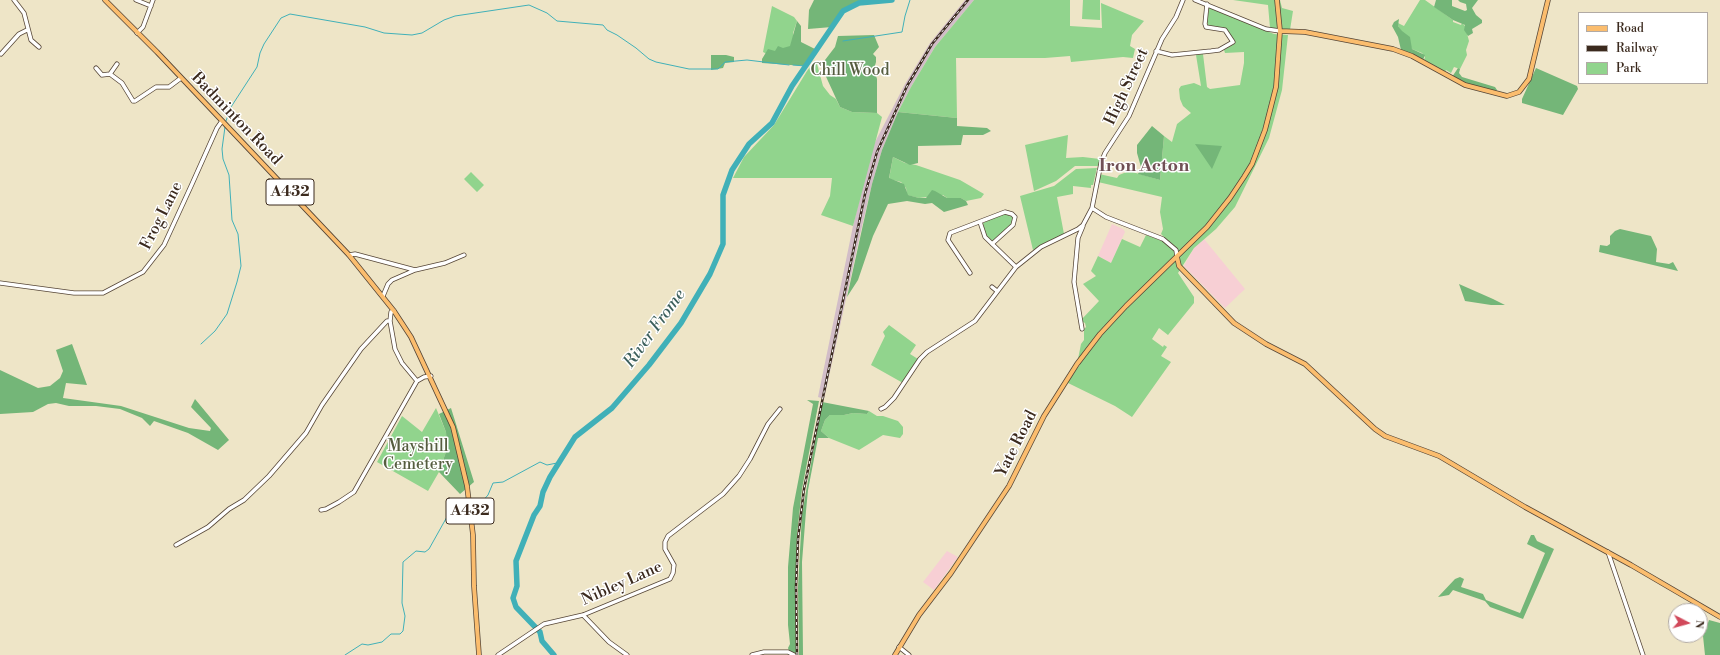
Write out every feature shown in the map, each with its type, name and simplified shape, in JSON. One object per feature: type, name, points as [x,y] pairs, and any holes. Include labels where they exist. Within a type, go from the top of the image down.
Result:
[{"type":"main road","name":"Badminton Road","points":[[105,0],[349,255],[394,310],[411,336],[431,376],[453,427],[467,486],[473,535],[474,586],[479,655]]},
{"type":"main road","name":"Yate Road","points":[[895,655],[899,646],[1009,486],[1044,416],[1077,364],[1100,334],[1126,306],[1204,231],[1238,187],[1252,164],[1273,105],[1278,71],[1280,31],[1277,0]]},
{"type":"main road","points":[[1280,31],[1305,32],[1393,49],[1412,56],[1465,85],[1507,96],[1519,92],[1529,79],[1548,0]]},
{"type":"main road","points":[[1177,257],[1179,266],[1234,323],[1266,344],[1305,364],[1374,429],[1385,436],[1439,456],[1525,508],[1608,552],[1612,557],[1720,617]]},
{"type":"street","points":[[14,0],[24,13],[29,41],[39,47]]},
{"type":"street","points":[[136,0],[151,6]]},
{"type":"street","points":[[137,33],[142,27],[153,0]]},
{"type":"street","name":"High Street","points":[[1092,208],[1101,163],[1105,153],[1129,116],[1156,51],[1176,17],[1183,0]]},
{"type":"street","points":[[1195,0],[1208,4],[1266,29],[1280,31]]},
{"type":"street","points":[[1156,51],[1172,55],[1211,51],[1219,50],[1233,42],[1225,30],[1206,27],[1205,24],[1208,4]]},
{"type":"street","points":[[1,54],[19,34],[28,30]]},
{"type":"street","points":[[110,74],[117,64]]},
{"type":"street","points":[[96,68],[102,75],[110,74],[122,83],[133,101],[156,87],[169,86],[181,78]]},
{"type":"street","name":"Frog Lane","points":[[0,283],[74,293],[103,293],[143,272],[164,245],[217,128],[222,121]]},
{"type":"street","points":[[1082,329],[1074,288],[1078,238],[1092,208],[1106,218],[1159,236],[1176,250],[1177,257]]},
{"type":"street","points":[[968,271],[948,240],[950,233],[1005,212],[1012,214],[1015,217],[1013,225],[992,244]]},
{"type":"street","points":[[1088,217],[1097,212]]},
{"type":"street","points":[[980,222],[985,237],[1016,267]]},
{"type":"street","points":[[881,409],[894,398],[920,359],[927,352],[975,321],[997,290],[1016,267],[1041,247],[1083,225]]},
{"type":"street","points":[[1072,232],[1078,238]]},
{"type":"street","points":[[349,255],[354,254],[415,270]]},
{"type":"street","points":[[383,296],[386,288],[392,280],[415,270],[445,263],[464,255]]},
{"type":"street","points":[[992,287],[997,290]]},
{"type":"street","points":[[394,310],[391,312],[390,321],[392,337],[398,356],[417,381]]},
{"type":"street","points":[[176,545],[208,528],[229,510],[244,500],[269,476],[306,433],[322,405],[362,349],[387,321],[390,321]]},
{"type":"street","points":[[321,510],[339,502],[354,492],[417,381],[424,377],[431,376]]},
{"type":"street","name":"Nibley Lane","points":[[498,655],[544,624],[584,615],[670,579],[673,573],[674,565],[665,549],[665,542],[668,536],[723,494],[739,476],[750,459],[768,424],[780,409]]},
{"type":"street","points":[[1612,557],[1643,655]]},
{"type":"street","points":[[584,615],[609,642],[627,655]]},
{"type":"street","points":[[899,646],[909,655]]},
{"type":"street","points":[[752,655],[764,652],[793,654]]},
{"type":"shaded area","points":[[965,0],[974,0],[935,47],[898,112],[882,150],[860,235],[824,399],[818,397],[853,226],[872,148],[905,84],[930,43]]},
{"type":"shaded area","points":[[1112,224],[1123,229],[1125,232],[1111,263],[1098,256]]},
{"type":"shaded area","points":[[1204,239],[1245,289],[1225,308],[1184,266],[1194,248]]},
{"type":"shaded area","points":[[947,551],[958,557],[934,590],[923,582]]},
{"type":"green space","points":[[814,0],[892,0],[859,3],[843,11],[832,27],[808,29],[809,10]]},
{"type":"green space","points":[[974,0],[1070,0],[1070,26],[1102,28],[1101,3],[1144,21],[1132,35],[1130,46],[1135,49],[1133,58],[1123,57],[1071,62],[1070,56],[1045,58],[956,58],[957,118],[898,112],[935,47]]},
{"type":"green space","points":[[1083,0],[1100,0],[1100,20],[1082,19]]},
{"type":"green space","points":[[1233,0],[1280,0],[1282,8],[1293,11],[1290,30],[1270,28],[1268,5]]},
{"type":"green space","points":[[1420,0],[1425,0],[1453,20],[1453,22],[1461,25],[1462,23],[1465,26],[1469,41],[1466,50],[1467,55],[1460,69],[1454,67],[1451,73],[1446,70],[1445,72],[1424,60],[1425,57],[1422,53],[1412,49],[1398,26],[1398,23],[1404,26]]},
{"type":"green space","points":[[1436,0],[1452,0],[1452,6],[1465,11],[1467,10],[1466,4],[1458,0],[1478,0],[1472,8],[1476,15],[1482,20],[1482,23],[1472,29],[1473,33],[1468,36],[1464,30],[1465,25],[1453,20],[1434,7]]},
{"type":"green space","points":[[772,6],[794,17],[797,21],[793,33],[794,38],[790,48],[767,54],[763,52]]},
{"type":"green space","points":[[1209,7],[1274,34],[1288,35],[1282,90],[1269,138],[1235,207],[1216,229],[1194,248],[1178,273],[1194,297],[1194,303],[1168,335],[1159,328],[1152,339],[1163,347],[1164,345],[1167,347],[1161,356],[1171,362],[1132,417],[1115,406],[1066,382],[1080,365],[1078,359],[1081,344],[1084,340],[1084,329],[1086,327],[1082,319],[1099,301],[1083,284],[1096,276],[1091,271],[1098,256],[1111,263],[1122,239],[1140,247],[1146,235],[1162,241],[1165,238],[1161,234],[1163,229],[1160,212],[1162,197],[1098,182],[1099,174],[1117,178],[1119,175],[1129,171],[1160,180],[1164,136],[1172,142],[1177,124],[1191,113],[1183,106],[1180,99],[1179,89],[1181,86],[1194,83],[1201,86],[1196,55],[1203,54],[1207,87],[1210,89],[1240,85],[1244,63],[1244,52],[1225,53],[1224,50],[1235,43],[1226,29],[1209,27],[1207,22]]},
{"type":"green space","points":[[1399,19],[1398,26],[1410,37],[1412,49],[1425,55],[1423,60],[1401,50],[1398,37],[1392,26],[1394,22]]},
{"type":"green space","points":[[797,21],[801,26],[801,42],[815,49],[816,51],[805,66],[762,63],[762,59],[768,49],[775,51],[778,46],[783,48],[790,46]]},
{"type":"green space","name":"Chill Wood","points":[[874,35],[879,47],[873,54],[876,57],[874,69],[877,79],[877,113],[852,112],[840,107],[822,68],[825,60],[835,47],[838,36]]},
{"type":"green space","points":[[711,55],[726,55],[734,57],[734,62],[725,63],[723,68],[711,70]]},
{"type":"green space","points":[[814,62],[817,64],[823,86],[830,95],[836,99],[840,107],[852,112],[877,113],[882,117],[853,226],[821,215],[830,196],[832,178],[733,178],[744,157],[774,125]]},
{"type":"green space","points":[[1458,68],[1460,69],[1459,73],[1462,77],[1495,87],[1497,90],[1495,92],[1465,84],[1452,77]]},
{"type":"green space","points":[[1536,68],[1577,86],[1578,89],[1563,115],[1522,103],[1522,99]]},
{"type":"green space","points":[[898,112],[957,118],[957,126],[987,128],[991,131],[983,135],[963,135],[961,145],[918,146],[918,163],[910,165],[893,157],[889,178],[904,184],[908,195],[926,198],[932,190],[947,198],[961,198],[966,201],[968,205],[944,212],[932,203],[925,204],[907,201],[888,204],[873,236],[858,280],[847,297],[872,184],[882,150]]},
{"type":"green space","points":[[1152,126],[1164,136],[1160,180],[1138,174],[1141,167],[1137,153],[1137,145]]},
{"type":"green space","points":[[1068,135],[1066,158],[1083,157],[1100,159],[1098,166],[1075,166],[1056,181],[1034,191],[1025,145]]},
{"type":"green space","points":[[1195,144],[1222,146],[1212,169]]},
{"type":"green space","points":[[893,157],[905,163],[916,165],[960,180],[984,194],[981,198],[966,201],[961,198],[947,198],[943,195],[919,198],[907,195],[906,188],[901,182],[889,179]]},
{"type":"green space","points":[[1097,168],[1091,188],[1073,186],[1073,194],[1057,197],[1064,234],[1033,250],[1020,196],[1054,186],[1076,169]]},
{"type":"green space","points":[[471,172],[484,185],[477,192],[464,179]]},
{"type":"green space","points":[[1005,212],[1013,216],[1014,219],[1011,225],[993,241],[990,241],[986,237],[983,223]]},
{"type":"green space","points":[[1620,229],[1651,236],[1657,249],[1656,262],[1669,264],[1673,262],[1678,271],[1599,252],[1600,245],[1607,246],[1610,244],[1610,236],[1615,231]]},
{"type":"green space","points":[[1459,284],[1505,305],[1491,305],[1465,301]]},
{"type":"green space","points":[[889,325],[916,345],[910,354],[918,359],[903,383],[871,365],[885,336],[883,332]]},
{"type":"green space","points":[[72,344],[87,385],[66,383],[63,398],[121,406],[189,428],[210,431],[211,428],[191,407],[195,399],[229,440],[218,450],[188,433],[154,421],[150,426],[142,418],[120,409],[96,406],[69,406],[56,403],[48,404],[33,412],[0,414],[0,370],[38,388],[50,386],[60,378],[63,371],[56,350]]},
{"type":"green space","points":[[807,400],[819,401],[802,489],[797,535],[795,590],[796,654],[789,651],[788,648],[790,644],[788,625],[788,567],[793,508],[813,404]]},
{"type":"green space","points":[[822,402],[869,411],[867,414],[853,413],[844,415],[830,415],[825,420],[821,431],[829,438],[818,438],[808,490],[806,511],[802,562],[803,655],[799,655],[798,587],[802,514]]},
{"type":"green space","name":"Mayshill Cemetery","points":[[436,408],[446,432],[447,449],[439,472],[428,491],[377,462],[402,416],[422,432]]},
{"type":"green space","points":[[451,408],[474,482],[460,494],[439,472],[447,449],[446,432],[439,414]]},
{"type":"green space","points":[[869,411],[877,416],[883,416],[898,421],[903,427],[903,434],[900,438],[883,435],[859,450],[829,438],[821,431],[825,420],[830,415],[844,415],[853,413],[867,414]]},
{"type":"green space","points":[[1531,535],[1534,535],[1537,541],[1554,549],[1523,619],[1490,607],[1485,601],[1453,590],[1449,595],[1438,597],[1455,579],[1460,577],[1464,579],[1461,587],[1483,594],[1486,600],[1520,613],[1545,553],[1527,544]]},
{"type":"green space","points":[[1709,620],[1720,623],[1720,655],[1705,655],[1704,643],[1708,643]]},
{"type":"waterway","name":"River Frome","points":[[554,655],[542,641],[540,632],[516,607],[513,598],[517,586],[516,561],[534,515],[540,506],[543,492],[550,477],[575,437],[612,408],[649,365],[681,323],[710,274],[723,244],[723,195],[732,170],[749,144],[772,123],[792,86],[843,11],[859,3],[892,0]]},
{"type":"waterway","points":[[843,41],[902,32],[910,0]]},
{"type":"waterway","points":[[226,121],[231,107],[257,67],[260,53],[264,44],[281,18],[290,14],[365,27],[384,33],[412,35],[422,33],[444,20],[455,16],[529,5],[547,13],[557,21],[603,25],[607,30],[636,48],[649,59],[656,62],[689,69],[718,69],[725,62],[747,60],[789,65]]},
{"type":"waterway","points":[[793,65],[805,66]]},
{"type":"waterway","points":[[201,344],[215,331],[227,314],[241,266],[238,234],[232,220],[229,175],[223,159],[222,149],[225,127]]},
{"type":"waterway","points":[[480,504],[488,495],[493,483],[503,482],[540,462],[547,465],[557,463]]},
{"type":"waterway","points":[[345,655],[362,644],[368,645],[382,642],[391,634],[400,634],[403,631],[405,616],[402,603],[403,562],[416,551],[425,552],[429,549],[448,515],[452,511],[464,506]]},
{"type":"railway","points":[[797,655],[796,586],[798,539],[804,489],[865,194],[877,152],[907,86],[932,44],[968,0]]},
{"type":"district","name":"Iron Acton","points":[[1144,167]]}]
